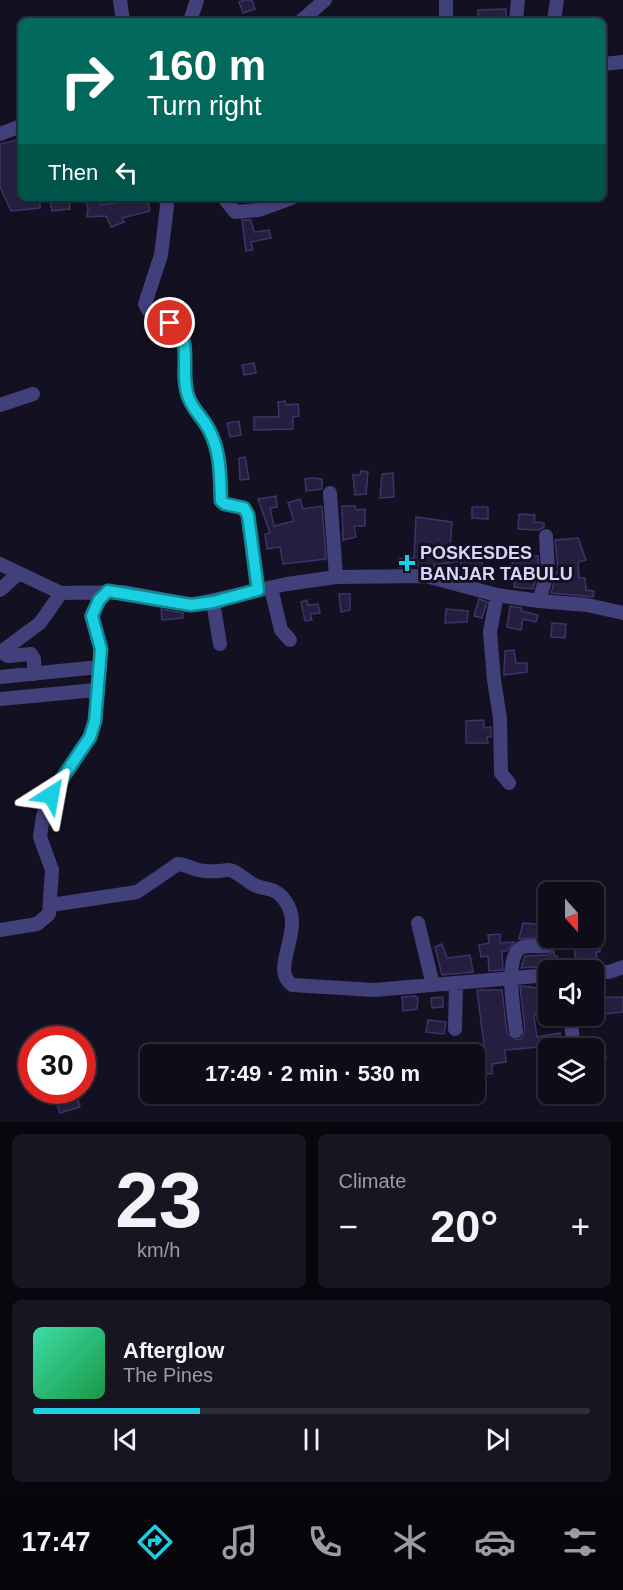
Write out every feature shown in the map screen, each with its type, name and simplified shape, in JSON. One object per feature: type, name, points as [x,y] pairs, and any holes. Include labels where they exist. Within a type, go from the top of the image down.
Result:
[{"type":"street","points":[[120,0],[123,18]]},
{"type":"street","points":[[191,18],[197,0]]},
{"type":"street","points":[[304,18],[325,0]]},
{"type":"street","points":[[446,0],[446,18]]},
{"type":"street","points":[[516,18],[518,0]]},
{"type":"street","points":[[554,18],[557,0]]},
{"type":"street","points":[[606,64],[623,62]]},
{"type":"street","points":[[0,134],[18,127]]},
{"type":"street","points":[[166,201],[160,255],[145,304],[153,316],[179,330],[185,342],[184,378],[188,398],[210,432],[219,454],[222,503],[244,508],[248,515],[264,589],[281,630],[290,640]]},
{"type":"street","points":[[226,201],[235,212],[259,210],[284,201]]},
{"type":"street","points":[[0,405],[33,394]]},
{"type":"street","points":[[330,493],[336,577]]},
{"type":"street","points":[[539,601],[548,571],[546,536]]},
{"type":"street","points":[[0,564],[61,593],[108,591],[191,605],[264,589],[336,577],[426,576],[497,595],[587,605],[623,613]]},
{"type":"street","points":[[0,590],[19,573]]},
{"type":"street","points":[[0,930],[40,922],[48,917],[51,905],[52,870],[40,837],[43,816],[51,795],[90,737],[95,721],[101,641],[92,616],[99,600],[108,591]]},
{"type":"street","points":[[34,674],[34,659],[31,654],[8,656],[0,652],[40,623],[61,593]]},
{"type":"street","points":[[497,595],[490,632],[500,718],[501,773],[509,783]]},
{"type":"street","points":[[213,602],[220,644]]},
{"type":"street","points":[[0,677],[99,667]]},
{"type":"street","points":[[0,699],[96,690]]},
{"type":"street","points":[[51,905],[137,892],[178,864],[205,871],[229,868],[240,873],[252,884],[273,889],[291,910],[294,925],[284,970],[285,979],[292,985],[374,990],[538,976]]},
{"type":"street","points":[[418,923],[433,985]]},
{"type":"street","points":[[516,1031],[511,977],[519,949],[538,947]]},
{"type":"street","points":[[604,972],[623,967]]},
{"type":"street","points":[[455,1029],[456,984]]},
{"type":"building","points":[[252,0],[255,9],[243,13],[239,2]]},
{"type":"building","points":[[506,9],[506,17],[478,18],[478,10]]},
{"type":"building","points":[[18,140],[18,201],[40,201],[40,208],[11,211],[0,187],[0,144]]},
{"type":"building","points":[[50,201],[69,201],[70,209],[52,211]]},
{"type":"building","points":[[85,201],[100,201],[101,205],[148,201],[150,211],[122,218],[124,222],[111,227],[106,216],[87,217],[88,208]]},
{"type":"building","points":[[242,220],[251,220],[254,232],[269,230],[271,238],[251,242],[253,250],[246,251]]},
{"type":"building","points":[[254,363],[256,373],[244,375],[242,365]]},
{"type":"building","points":[[285,401],[286,405],[298,404],[299,416],[293,417],[293,429],[254,430],[254,417],[279,417],[278,402]]},
{"type":"building","points":[[239,421],[241,435],[230,437],[227,423]]},
{"type":"building","points":[[245,457],[249,479],[240,480],[239,458]]},
{"type":"building","points":[[361,471],[368,472],[366,494],[355,495],[353,475],[360,475]]},
{"type":"building","points":[[393,473],[394,497],[380,498],[382,474]]},
{"type":"building","points":[[305,479],[322,479],[322,489],[306,491]]},
{"type":"building","points":[[276,496],[277,507],[270,508],[274,526],[294,521],[288,503],[300,499],[303,509],[322,506],[326,559],[283,564],[280,547],[267,549],[265,534],[270,533],[258,499]]},
{"type":"building","points":[[342,506],[355,506],[356,510],[365,509],[365,526],[354,526],[356,537],[343,540]]},
{"type":"building","points":[[472,507],[488,507],[488,519],[472,518]]},
{"type":"building","points":[[519,514],[535,515],[534,522],[544,523],[544,527],[539,530],[518,529]]},
{"type":"building","points":[[416,517],[452,522],[450,549],[483,553],[481,579],[462,576],[464,566],[460,565],[461,561],[434,565],[434,569],[420,566],[399,567],[399,559],[414,558]]},
{"type":"building","points":[[578,538],[586,560],[578,562],[579,578],[585,578],[586,590],[594,591],[593,597],[551,593],[558,569],[555,540]]},
{"type":"building","points":[[513,546],[531,549],[530,556],[538,556],[539,570],[533,589],[514,587],[516,574],[512,574]]},
{"type":"building","points":[[339,594],[350,594],[350,610],[341,612]]},
{"type":"building","points":[[479,599],[487,602],[482,618],[474,616]]},
{"type":"building","points":[[307,600],[308,605],[318,604],[320,613],[310,614],[312,620],[305,621],[301,602]]},
{"type":"building","points":[[510,606],[538,615],[536,622],[523,619],[521,630],[507,627]]},
{"type":"building","points":[[161,609],[183,613],[183,618],[162,620]]},
{"type":"building","points":[[446,609],[468,611],[467,622],[445,623]]},
{"type":"building","points":[[552,623],[566,624],[565,638],[551,637]]},
{"type":"building","points":[[514,650],[516,663],[527,663],[527,672],[504,675],[505,651]]},
{"type":"building","points":[[484,720],[484,728],[491,727],[491,737],[487,737],[488,743],[466,743],[466,721]]},
{"type":"building","points":[[523,923],[538,924],[538,938],[519,939]]},
{"type":"building","points":[[500,934],[500,943],[514,942],[507,951],[502,951],[503,970],[489,971],[488,956],[481,957],[479,945],[489,943],[488,935]]},
{"type":"building","points":[[442,944],[447,958],[470,955],[473,972],[442,975],[435,947]]},
{"type":"building","points":[[575,948],[600,948],[600,952],[596,952],[596,960],[576,960]]},
{"type":"building","points":[[554,951],[556,960],[538,960],[538,967],[521,968],[525,956],[548,955]]},
{"type":"building","points":[[520,986],[538,988],[538,1008],[534,1017],[537,1037],[560,1033],[560,1038],[538,1038],[538,1047],[505,1050],[506,1062],[492,1064],[492,1074],[485,1073],[485,1044],[477,990],[502,990],[507,1033],[517,1040],[522,1038],[525,1030]]},
{"type":"building","points":[[415,996],[418,998],[417,1009],[403,1011],[402,997]]},
{"type":"building","points":[[443,997],[443,1007],[432,1008],[431,998]]},
{"type":"building","points":[[623,997],[623,1012],[604,1014],[604,998]]},
{"type":"building","points":[[428,1020],[446,1022],[444,1034],[426,1032]]},
{"type":"building","points":[[56,1104],[79,1104],[80,1107],[60,1113]]},
{"type":"place","name":"POSKESDES BANJAR TABULU","points":[[407,563]]},
{"type":"route","points":[[51,795],[90,737],[95,721],[101,641],[92,624],[92,616],[94,607],[108,591],[191,605],[213,602],[258,590],[248,515],[244,508],[221,501],[219,454],[206,424],[197,415],[188,398],[183,364],[185,342],[179,330],[170,323]]}]
